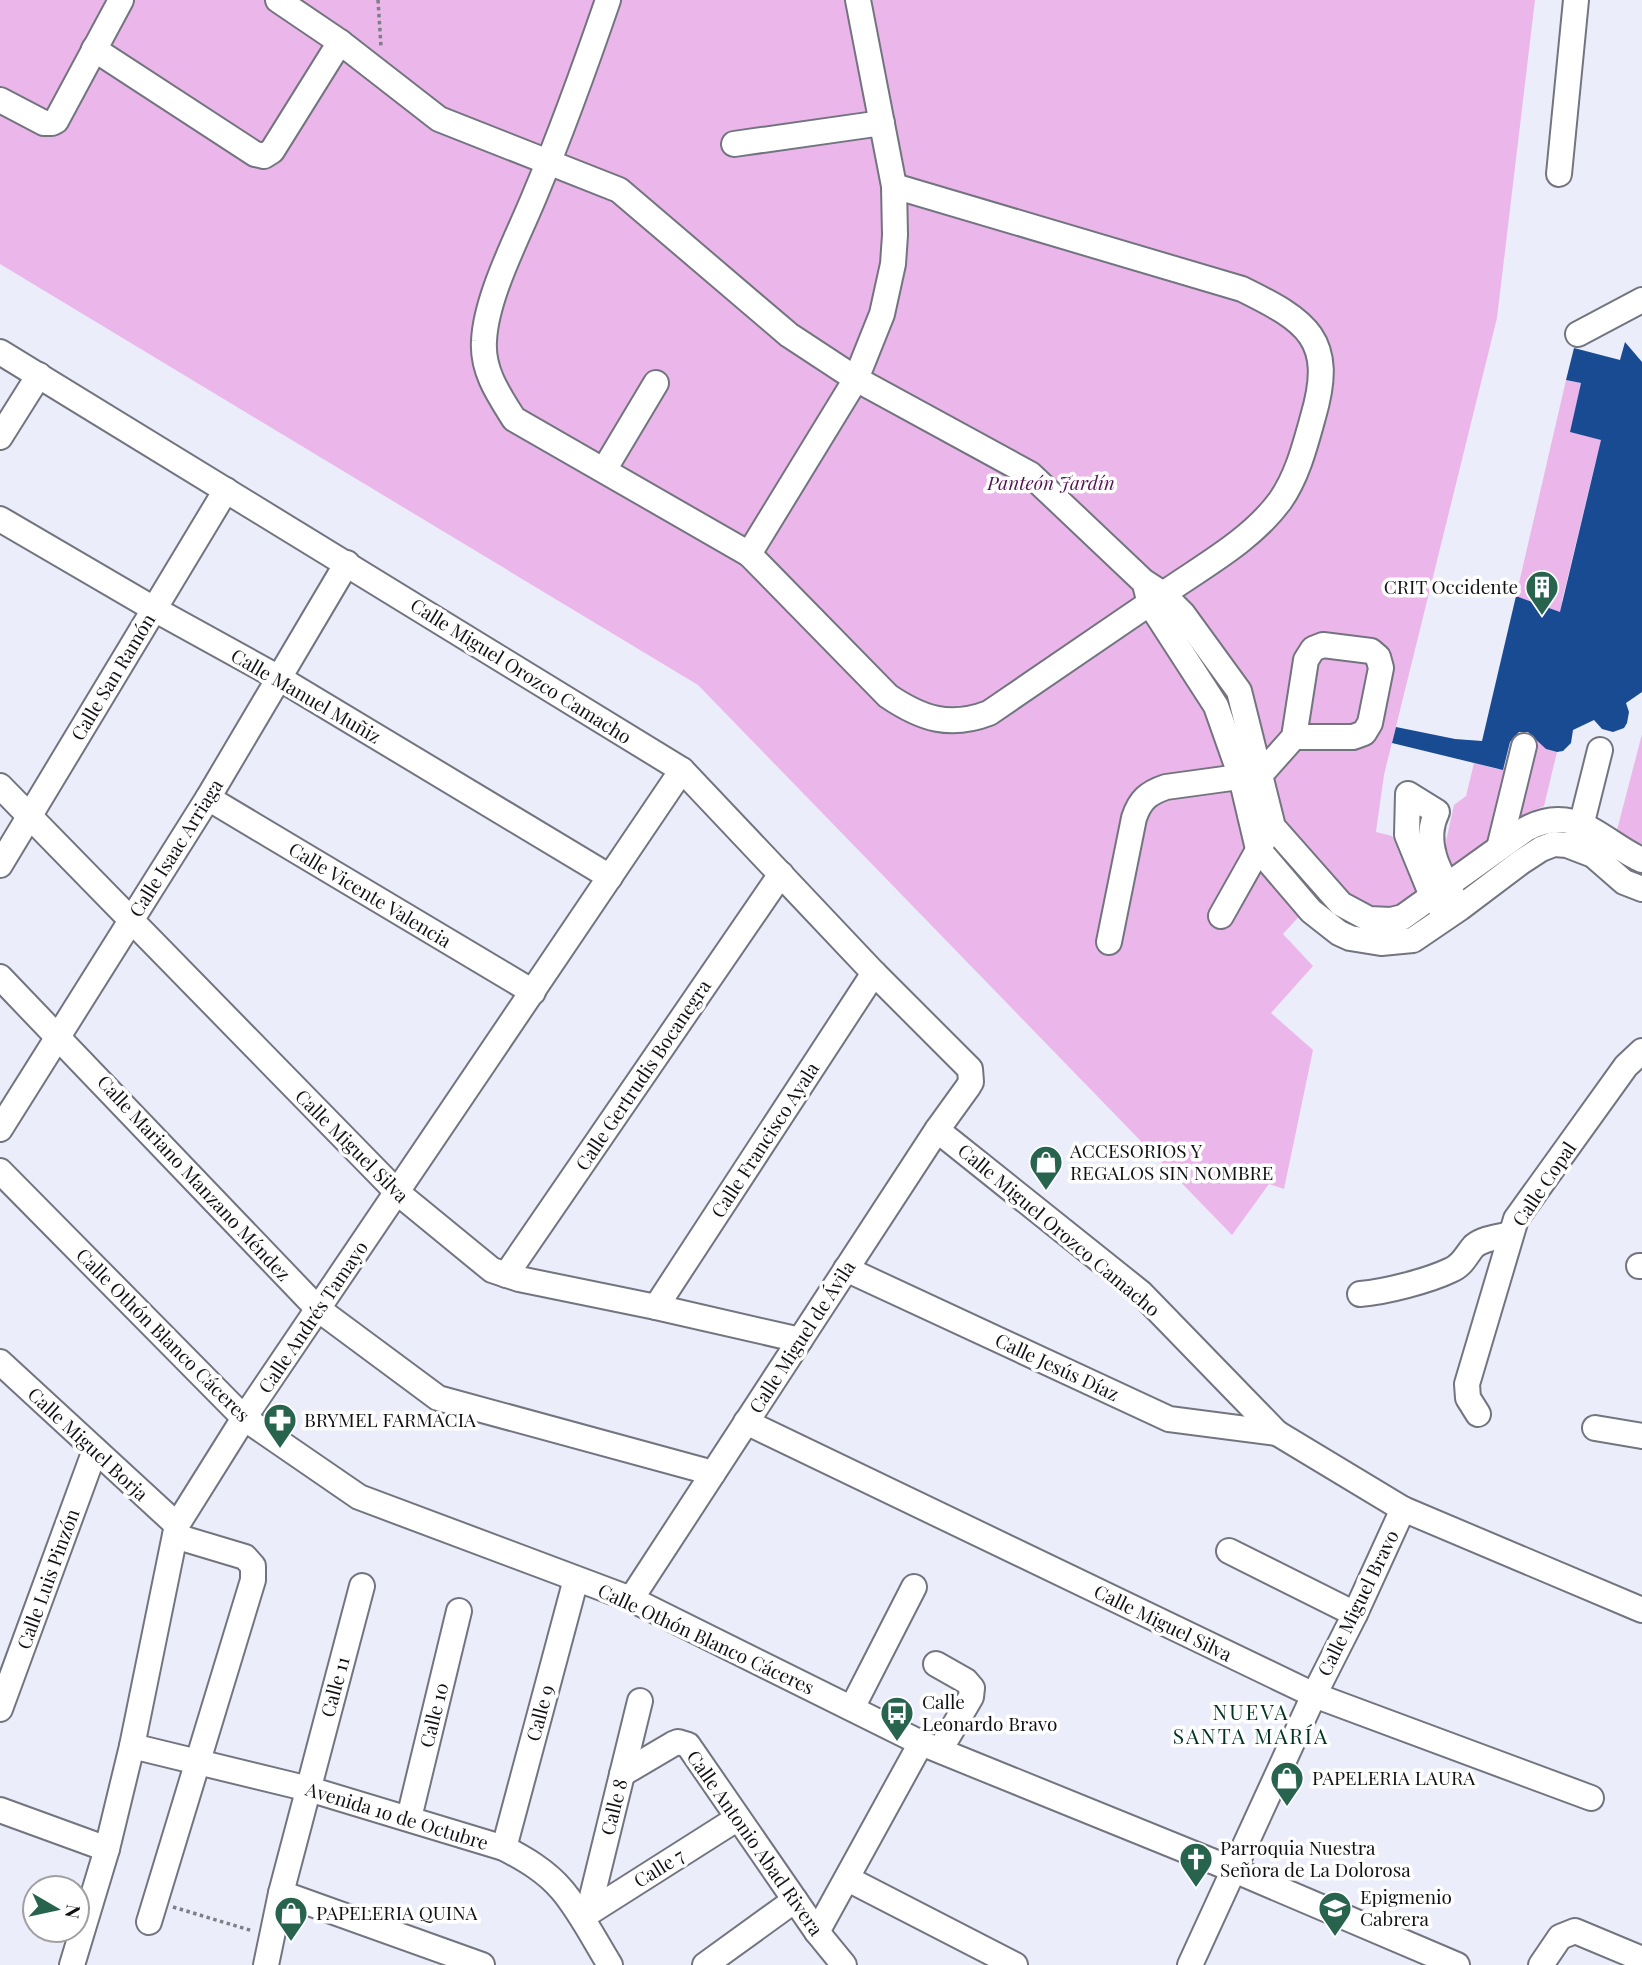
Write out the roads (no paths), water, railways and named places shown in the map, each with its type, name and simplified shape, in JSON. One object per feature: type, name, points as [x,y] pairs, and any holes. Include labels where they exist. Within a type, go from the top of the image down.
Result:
[{"type":"street","points":[[0,100],[44,123],[52,123],[59,117],[121,0]]},
{"type":"street","points":[[278,0],[340,42],[439,118],[619,190],[789,335],[856,379],[1030,474],[1152,593],[1183,614],[1238,691],[1251,776],[1258,849],[1311,912],[1329,927],[1350,939],[1381,943],[1413,940],[1541,849],[1578,836],[1608,838],[1642,860]]},
{"type":"street","points":[[608,0],[550,161],[492,300],[484,341],[493,385],[514,419],[749,554],[888,696],[906,709],[948,721],[969,720],[989,713],[1152,593],[1244,538],[1267,517],[1291,483],[1316,408],[1320,351],[1309,331],[1287,314],[1242,289],[894,186]]},
{"type":"street","points":[[749,554],[856,379],[882,314],[888,288],[895,235],[894,186],[858,0]]},
{"type":"street","points":[[1559,174],[1576,0]]},
{"type":"street","points":[[94,50],[255,154],[264,156],[272,151],[340,42]]},
{"type":"street","points":[[734,144],[881,123]]},
{"type":"street","points":[[1578,334],[1642,300]]},
{"type":"street","name":"Calle Miguel Orozco Camacho","points":[[0,352],[682,770],[874,973],[967,1064],[972,1076]]},
{"type":"street","points":[[0,437],[39,375]]},
{"type":"street","points":[[604,470],[656,383]]},
{"type":"street","name":"Calle San Ramón","points":[[0,865],[226,490]]},
{"type":"street","name":"Calle Manuel Muñiz","points":[[0,519],[154,610],[279,678],[610,877]]},
{"type":"street","name":"Calle Isaac Arriaga","points":[[0,1129],[208,798],[347,563]]},
{"type":"street","points":[[1109,942],[1134,818],[1143,799],[1166,787],[1251,776],[1294,737],[1306,660],[1310,651],[1323,645],[1371,651],[1378,657],[1381,668],[1370,723],[1364,733],[1353,737],[1294,737]]},
{"type":"street","points":[[1499,848],[1524,746]]},
{"type":"street","points":[[1578,836],[1600,750]]},
{"type":"street","name":"Calle Andrés Tamayo","points":[[72,1965],[107,1849],[132,1746],[176,1531],[244,1418],[682,770]]},
{"type":"street","points":[[1251,776],[1273,827],[1327,891],[1341,904],[1369,919],[1391,920],[1403,917],[1535,824],[1556,820],[1578,836],[1593,855],[1623,881],[1642,890]]},
{"type":"street","name":"Calle Miguel Silva","points":[[0,786],[397,1193],[492,1270],[800,1340]]},
{"type":"street","points":[[1439,891],[1430,841],[1430,830],[1437,812],[1408,794],[1407,835],[1439,891],[1454,912]]},
{"type":"street","name":"Calle Vicente Valencia","points":[[208,798],[533,992]]},
{"type":"street","points":[[1222,916],[1273,827]]},
{"type":"street","name":"Calle Gertrudis Bocanegra","points":[[506,1275],[780,874]]},
{"type":"street","name":"Calle Francisco Ayala","points":[[656,1307],[874,973]]},
{"type":"street","name":"Calle Mariano Manzano Méndez","points":[[0,977],[318,1310],[438,1398],[713,1473]]},
{"type":"street","name":"Calle Copal","points":[[1478,1414],[1468,1398],[1467,1384],[1511,1234],[1522,1209],[1626,1066],[1642,1051]]},
{"type":"street","name":"Calle Miguel de Ávila","points":[[631,1599],[937,1130],[968,1087],[972,1076]]},
{"type":"street","name":"Calle Miguel Orozco Camacho","points":[[937,1130],[1141,1293],[1277,1433],[1403,1509],[1642,1610]]},
{"type":"street","name":"Calle Othón Blanco Cáceres","points":[[0,1171],[244,1418],[359,1497],[631,1599],[930,1746],[1234,1870],[1457,1965]]},
{"type":"street","points":[[1360,1294],[1380,1292],[1450,1270],[1461,1264],[1474,1247],[1484,1240],[1511,1234]]},
{"type":"street","name":"Calle Jesús Díaz","points":[[846,1269],[1168,1419],[1277,1433]]},
{"type":"street","name":"Calle Miguel Borja","points":[[0,1362],[95,1450],[176,1531]]},
{"type":"street","name":"Calle Miguel Silva","points":[[746,1422],[1314,1695],[1591,1798]]},
{"type":"street","points":[[1595,1428],[1642,1436]]},
{"type":"street","name":"Calle Luis Pinzón","points":[[0,1709],[95,1450]]},
{"type":"street","name":"Calle Miguel Bravo","points":[[1190,1965],[1403,1509]]},
{"type":"street","points":[[152,1912],[253,1580],[253,1566],[245,1558],[176,1531]]},
{"type":"street","points":[[1228,1551],[1355,1614]]},
{"type":"street","name":"Calle 9","points":[[504,1848],[576,1579]]},
{"type":"street","name":"Calle 11","points":[[266,1965],[281,1893],[362,1586]]},
{"type":"street","points":[[852,1709],[914,1587]]},
{"type":"street","name":"Calle 10","points":[[410,1818],[459,1611]]},
{"type":"street","points":[[817,1932],[930,1746],[971,1697],[972,1688],[966,1681],[936,1664]]},
{"type":"street","name":"Calle 8","points":[[584,1916],[640,1701]]},
{"type":"street","name":"Calle Antonio Abad Rivera","points":[[622,1774],[673,1744],[684,1743],[693,1749],[817,1932],[844,1965]]},
{"type":"street","name":"Avenida 1o de Octubre","points":[[132,1746],[309,1789],[504,1848],[526,1859],[563,1891],[584,1916],[610,1965]]},
{"type":"street","points":[[0,1810],[107,1849]]},
{"type":"street","name":"Calle 7","points":[[584,1916],[738,1818]]},
{"type":"street","points":[[848,1879],[1015,1965]]},
{"type":"street","points":[[281,1893],[482,1965]]},
{"type":"street","points":[[705,1965],[795,1900]]},
{"type":"street","points":[[1541,1965],[1560,1937],[1575,1931],[1642,1959]]},
{"type":"place","name":"CRIT Occidente","points":[[1542,617]]},
{"type":"place","name":"ACCESORIOS Y REGALOS SIN NOMBRE","points":[[1046,1192]]},
{"type":"place","name":"BRYMEL FARMACIA","points":[[280,1450]]},
{"type":"place","name":"Calle Leonardo Bravo","points":[[897,1743]]},
{"type":"place","name":"PAPELERIA LAURA","points":[[1287,1808]]},
{"type":"place","name":"Parroquia Nuestra Señora de La Dolorosa","points":[[1196,1889]]},
{"type":"place","name":"Epigmenio Cabrera","points":[[1335,1938]]},
{"type":"place","name":"PAPELERIA QUINA","points":[[291,1943]]},
{"type":"district","name":"NUEVA SANTA MARÍA","points":[[1251,1725]]},
{"type":"park label","name":"Panteón Jardín","points":[[1051,483]]}]
